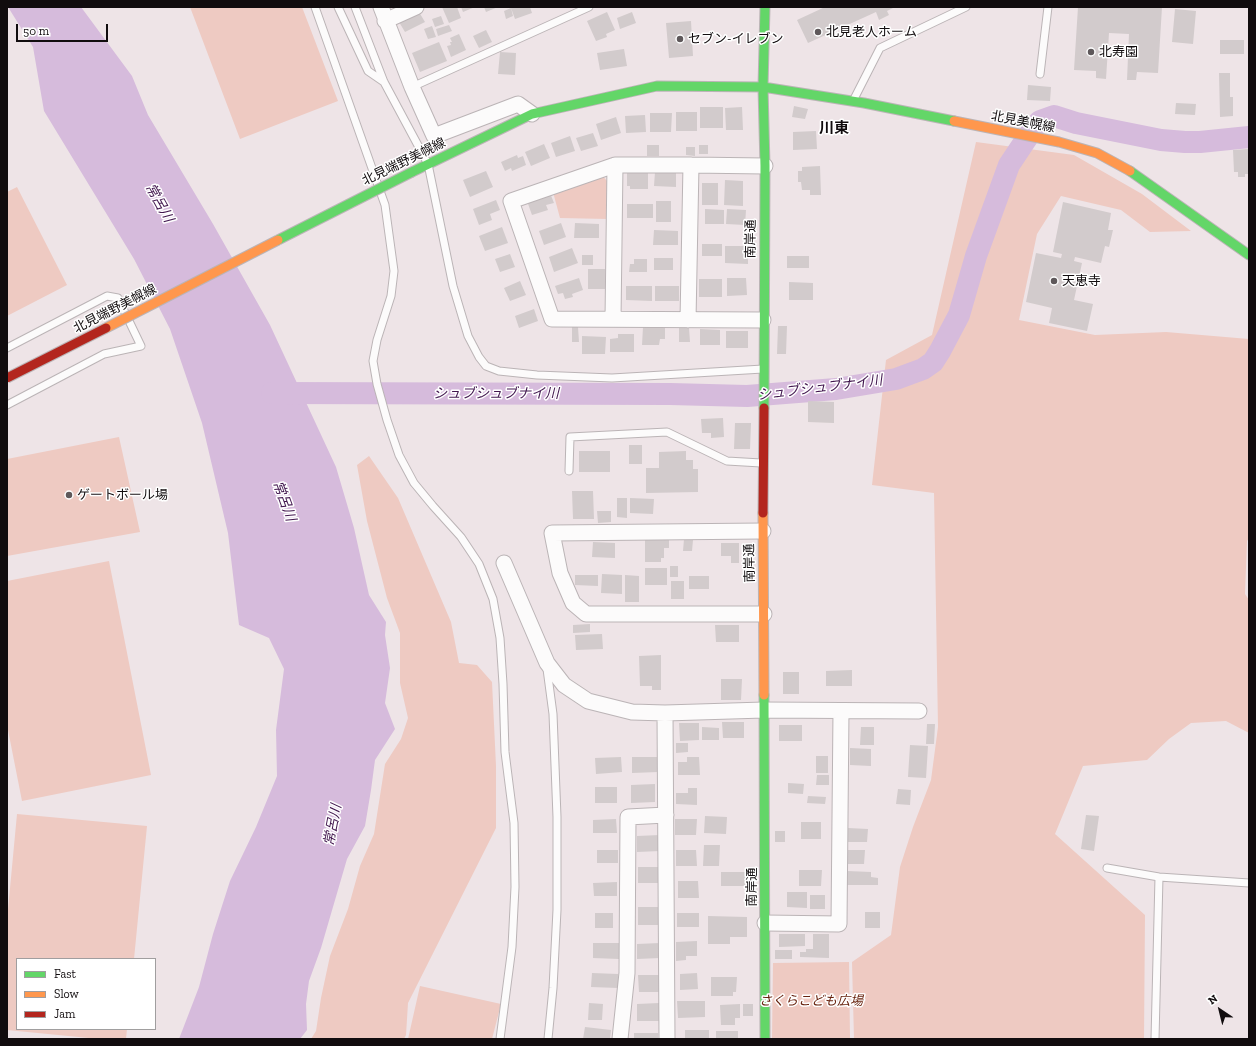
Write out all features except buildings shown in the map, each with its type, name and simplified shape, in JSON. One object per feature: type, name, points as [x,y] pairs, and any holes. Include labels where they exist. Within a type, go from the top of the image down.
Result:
[{"type":"main road","points":[[763,88],[764,7]]},
{"type":"main road","name":"北見端野美幌線","points":[[7,378],[412,172],[532,114],[657,86],[763,88]]},
{"type":"main road","name":"北見美幌線","points":[[763,88],[853,101],[1059,142],[1097,153],[1121,165],[1150,184],[1249,255]]},
{"type":"main road","name":"南岸通","points":[[763,88],[765,166],[763,320],[765,1039]]},
{"type":"street","points":[[416,7],[383,14],[412,87],[434,136],[518,104],[532,114]]},
{"type":"street","points":[[763,320],[552,318],[511,201],[615,165],[765,166]]},
{"type":"street","points":[[613,319],[615,165]]},
{"type":"street","points":[[688,320],[690,165]]},
{"type":"street","points":[[763,531],[552,533],[560,573],[573,603],[586,614],[764,614]]},
{"type":"street","points":[[504,563],[547,663],[564,685],[588,701],[632,712],[665,713],[764,710],[919,711]]},
{"type":"street","points":[[765,923],[839,924],[841,711]]},
{"type":"street","points":[[665,713],[667,1039]]},
{"type":"street","points":[[620,1039],[627,973],[628,817],[666,815]]},
{"type":"lane","points":[[315,7],[385,205],[394,272],[391,296],[377,340],[373,361],[377,384],[387,420],[399,456],[414,483],[462,537],[479,564],[493,599],[500,638],[505,752],[514,823],[515,887],[512,947],[500,1039]]},
{"type":"lane","points":[[338,7],[368,71],[384,82]]},
{"type":"lane","points":[[355,7],[384,82],[428,164],[453,286],[468,336],[479,357],[486,366],[499,372],[529,375],[612,378],[763,369]]},
{"type":"lane","points":[[412,87],[589,7]]},
{"type":"lane","points":[[853,101],[880,48],[966,7]]},
{"type":"lane","points":[[1040,74],[1048,7]]},
{"type":"lane","points":[[7,348],[107,296],[118,298],[141,346],[104,354],[7,405]]},
{"type":"lane","points":[[569,471],[570,437],[667,432],[727,461],[763,463]]},
{"type":"lane","points":[[547,663],[553,714],[557,832],[557,910],[553,988],[548,1039]]},
{"type":"lane","points":[[1108,868],[1159,877],[1249,883]]},
{"type":"lane","points":[[1156,1039],[1159,877]]},
{"type":"green space","points":[[190,7],[302,7],[338,101],[240,139]]},
{"type":"green space","points":[[976,142],[1074,155],[1142,194],[1191,231],[1150,232],[1121,210],[1061,196],[1037,234],[1019,320],[1095,335],[1166,332],[1249,339],[1249,538],[1247,541],[1245,594],[1249,600],[1249,733],[1226,721],[1191,723],[1169,739],[1147,760],[1083,766],[1055,834],[1145,915],[1144,1039],[854,1039],[852,962],[891,935],[900,867],[931,780],[938,727],[934,493],[872,485],[886,360],[932,335]]},
{"type":"green space","points":[[601,174],[607,181],[608,219],[560,218],[553,192]]},
{"type":"green space","points":[[17,187],[67,285],[7,316],[7,192]]},
{"type":"green space","name":"ゲートボール場","points":[[119,437],[140,532],[7,556],[7,459]]},
{"type":"green space","points":[[369,456],[398,498],[451,622],[459,663],[477,665],[492,682],[496,766],[496,828],[408,1003],[406,1035],[404,1039],[311,1039],[316,1031],[330,956],[348,909],[360,866],[374,834],[385,764],[401,739],[408,718],[400,683],[400,633],[387,598],[367,521],[357,465]]},
{"type":"green space","points":[[109,561],[151,775],[22,801],[7,725],[7,581]]},
{"type":"green space","points":[[17,814],[147,826],[134,958],[16,958],[16,1030],[127,1030],[126,1039],[99,1039],[7,1030],[7,920]]},
{"type":"green space","name":"さくらこども広場","points":[[849,962],[850,1039],[772,1039],[773,963]]},
{"type":"green space","points":[[420,986],[501,1004],[492,1039],[408,1039]]},
{"type":"water","name":"常呂川","points":[[8,7],[81,7],[132,76],[148,115],[213,224],[270,325],[336,467],[354,528],[369,595],[386,622],[385,635],[390,668],[385,703],[395,729],[375,760],[365,826],[347,859],[321,948],[309,981],[306,1004],[307,1030],[300,1039],[179,1039],[199,987],[213,934],[230,881],[256,827],[277,776],[276,730],[284,669],[269,638],[239,625],[228,533],[202,423],[170,329],[134,259],[44,111],[33,47]]},
{"type":"waterway","name":"シュブシュブナイ川","points":[[272,393],[670,394],[747,396],[836,389],[896,379],[923,369],[933,362],[940,351],[959,315],[976,256],[1009,165],[1040,121],[1054,116],[1076,123],[1161,140],[1185,142],[1249,137]]},
{"type":"traffic: fast","points":[[412,172],[532,114],[657,86],[763,87],[765,7]]},
{"type":"traffic: fast","points":[[764,408],[765,166],[763,87],[864,103],[954,121]]},
{"type":"traffic: fast","points":[[1130,171],[1249,255]]},
{"type":"traffic: fast","points":[[278,240],[412,172]]},
{"type":"traffic: fast","points":[[764,695],[765,1039]]},
{"type":"traffic: slow","points":[[954,121],[1059,142],[1097,153],[1130,171]]},
{"type":"traffic: slow","points":[[106,328],[278,240]]},
{"type":"traffic: slow","points":[[763,513],[764,695]]},
{"type":"traffic: jam","points":[[7,378],[106,328]]},
{"type":"traffic: jam","points":[[763,513],[764,408]]},
{"type":"place","name":"北見老人ホーム","points":[[818,32]]},
{"type":"place","name":"セブン-イレブン","points":[[680,39]]},
{"type":"place","name":"北寿園","points":[[1091,52]]},
{"type":"place","name":"天恵寺","points":[[1054,281]]},
{"type":"place","name":"ゲートボール場","points":[[69,495]]},
{"type":"district","name":"川東","points":[[834,129]]}]
